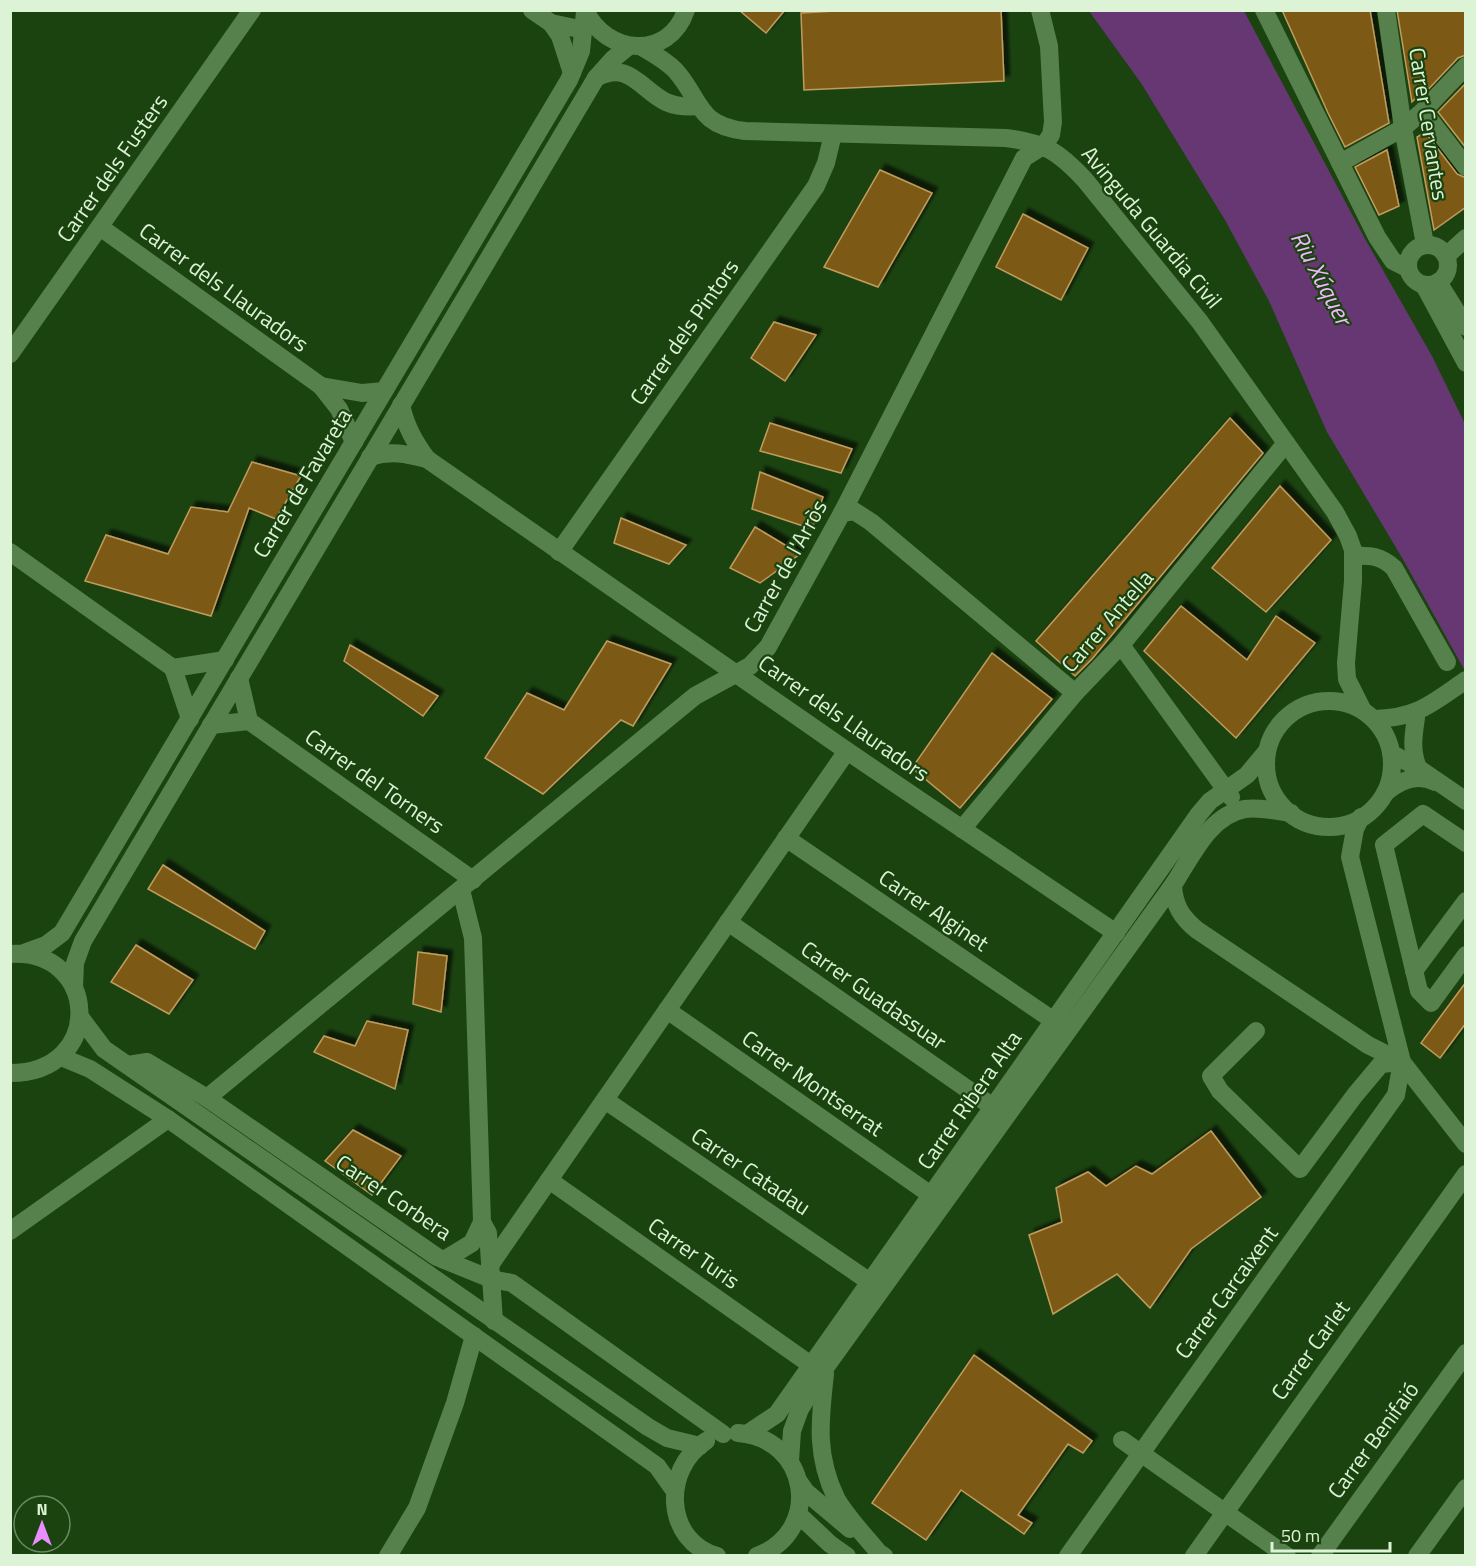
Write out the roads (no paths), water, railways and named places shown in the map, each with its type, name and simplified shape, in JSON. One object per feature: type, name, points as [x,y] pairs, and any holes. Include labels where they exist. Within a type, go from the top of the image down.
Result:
[{"type":"street","name":"Carrer dels Fusters","points":[[10,354],[252,10]]},
{"type":"street","points":[[635,46],[658,41],[674,31],[684,18],[686,10]]},
{"type":"street","points":[[1040,10],[1049,46],[1053,122],[1050,135],[1043,146]]},
{"type":"street","points":[[1264,10],[1377,237],[1393,261],[1407,268],[1414,280],[1431,284],[1466,327]]},
{"type":"street","name":"Carrer Cervantes","points":[[1386,10],[1403,128],[1425,244]]},
{"type":"street","points":[[533,11],[584,30]]},
{"type":"street","points":[[585,11],[592,24],[603,35],[615,42],[635,46],[667,62],[676,72]]},
{"type":"street","name":"Carrer de Favareta","points":[[17,953],[46,945],[63,933],[572,73],[581,51],[585,11]]},
{"type":"street","points":[[550,17],[560,36],[572,73]]},
{"type":"street","points":[[674,31],[676,72]]},
{"type":"street","name":"Carrer de Favareta","points":[[74,988],[75,963],[83,941],[370,457],[596,78],[613,59],[635,46]]},
{"type":"street","points":[[1340,163],[1403,128],[1423,111],[1466,66]]},
{"type":"street","points":[[596,78],[606,72],[629,75],[667,102],[684,107],[699,106]]},
{"type":"street","name":"Avinguda Guardia Civil","points":[[676,72],[699,106],[716,124],[727,129],[1006,138],[1028,141],[1055,151],[1085,180],[1200,322],[1335,512],[1348,536],[1353,556],[1347,679],[1368,714]]},
{"type":"street","points":[[1423,111],[1466,167]]},
{"type":"street","name":"Carrer dels Pintors","points":[[559,552],[816,186],[826,163],[833,134]]},
{"type":"street","name":"Carrer de l'Arròs","points":[[207,1098],[695,696],[750,666],[768,647],[842,513],[1024,158],[1043,146]]},
{"type":"street","name":"Carrer dels Llauradors","points":[[100,227],[321,386],[339,409],[354,442]]},
{"type":"street","points":[[1446,256],[1466,238]]},
{"type":"street","points":[[1407,268],[1411,253],[1417,247],[1425,244],[1437,246],[1446,256],[1448,268],[1446,273],[1431,284]]},
{"type":"street","points":[[1431,284],[1466,363]]},
{"type":"street","name":"Carrer dels Llauradors","points":[[321,386],[362,393],[384,391]]},
{"type":"street","name":"Carrer dels Llauradors","points":[[401,405],[411,436],[428,459],[847,751],[1116,933]]},
{"type":"street","name":"Carrer Antella","points":[[962,829],[1076,693],[1121,645],[1286,443]]},
{"type":"street","name":"Carrer dels Llauradors","points":[[370,457],[399,452],[428,459]]},
{"type":"street","points":[[842,513],[854,511],[871,522],[1076,693]]},
{"type":"street","points":[[10,552],[173,668],[190,719]]},
{"type":"street","points":[[1353,556],[1372,555],[1386,561],[1394,568],[1447,662]]},
{"type":"street","points":[[1121,645],[1226,789],[1232,803],[1229,814]]},
{"type":"street","points":[[173,668],[225,660]]},
{"type":"street","name":"Avinguda Guardia Civil","points":[[1312,703],[1325,694],[1346,663]]},
{"type":"street","points":[[211,725],[249,721],[239,678]]},
{"type":"street","points":[[1312,825],[1337,825],[1361,818],[1375,807],[1385,793],[1392,767],[1390,747],[1420,713],[1466,680]]},
{"type":"street","points":[[1350,857],[1336,840],[1291,813],[1273,792],[1268,779],[1267,751],[1273,735],[1283,721],[1296,710],[1312,703],[1329,700],[1346,703],[1368,714],[1407,716],[1420,713]]},
{"type":"street","points":[[1418,768],[1413,756],[1412,745],[1420,713]]},
{"type":"street","points":[[1368,714],[1390,747],[1466,801]]},
{"type":"street","name":"Carrer del Torners","points":[[249,721],[467,885]]},
{"type":"street","points":[[490,1272],[549,1180],[847,751]]},
{"type":"street","name":"Carrer Ribera Alta","points":[[790,1461],[792,1431],[818,1367],[870,1282],[1199,814],[1210,801],[1247,775],[1267,751]]},
{"type":"street","points":[[1385,793],[1405,780],[1417,778],[1431,780],[1444,786]]},
{"type":"street","points":[[1229,814],[1244,810],[1266,809],[1291,813]]},
{"type":"street","name":"Carrer Ribera Alta","points":[[747,1434],[777,1414],[818,1367],[1173,885],[1210,828],[1229,814]]},
{"type":"street","points":[[1466,843],[1423,814],[1384,846],[1419,991],[1431,1003],[1466,955]]},
{"type":"street","points":[[1361,818],[1353,836],[1350,857],[1402,1062]]},
{"type":"street","name":"Carrer Alginet","points":[[786,838],[1054,1021]]},
{"type":"street","points":[[467,885],[473,938],[482,1222],[488,1233],[494,1321]]},
{"type":"street","points":[[1173,885],[1174,900],[1179,910],[1186,921],[1197,930],[1368,1046],[1402,1062],[1466,1144]]},
{"type":"street","points":[[1414,971],[1466,901]]},
{"type":"street","name":"Carrer Guadassuar","points":[[728,922],[993,1107]]},
{"type":"street","points":[[11,1073],[29,1072],[46,1067],[61,1057],[77,1032],[80,1017],[79,1002],[66,975],[54,964],[40,956],[17,953]]},
{"type":"street","name":"Carrer Montserrat","points":[[667,1010],[931,1195]]},
{"type":"street","points":[[80,1017],[104,1049],[494,1321],[648,1427],[667,1438],[700,1446]]},
{"type":"street","points":[[1256,1031],[1210,1076],[1220,1091],[1300,1169],[1375,1070],[1381,1064],[1402,1062]]},
{"type":"street","points":[[61,1057],[90,1069],[168,1119],[657,1466],[674,1491]]},
{"type":"street","name":"Carrer Corbera","points":[[128,1065],[147,1062],[207,1098],[437,1257],[490,1272],[512,1283],[723,1434]]},
{"type":"street","name":"Carrer Carcaixent","points":[[1054,1556],[1072,1550],[1396,1095],[1402,1062]]},
{"type":"street","name":"Carrer Catadau","points":[[605,1100],[870,1282]]},
{"type":"street","points":[[10,1231],[168,1119]]},
{"type":"street","name":"Carrer Carlet","points":[[1194,1556],[1466,1174]]},
{"type":"street","name":"Carrer Turis","points":[[549,1180],[818,1367]]},
{"type":"street","points":[[444,1260],[472,1243],[482,1222]]},
{"type":"street","points":[[388,1556],[417,1508],[455,1403],[474,1336]]},
{"type":"street","name":"Carrer Benifaió","points":[[1320,1556],[1466,1353]]},
{"type":"street","points":[[818,1367],[819,1432],[826,1471],[837,1500],[881,1555]]},
{"type":"street","points":[[717,1556],[695,1543],[683,1528],[675,1510],[674,1491],[678,1473],[687,1458],[700,1446],[723,1434],[747,1434],[763,1438],[778,1448],[790,1461],[806,1492],[881,1555]]},
{"type":"street","points":[[1122,1440],[1287,1556]]},
{"type":"street","points":[[763,1553],[782,1542],[792,1529],[801,1498],[800,1482]]},
{"type":"street","points":[[1417,1556],[1466,1488]]},
{"type":"street","points":[[798,1514],[830,1544],[847,1556]]},
{"type":"street","points":[[763,1553],[787,1556]]},
{"type":"water","name":"Riu Xúquer","points":[[1089,11],[1244,11],[1364,237],[1432,356],[1465,424],[1465,671],[1404,561],[1327,432],[1269,301],[1225,220],[1141,83]]}]
